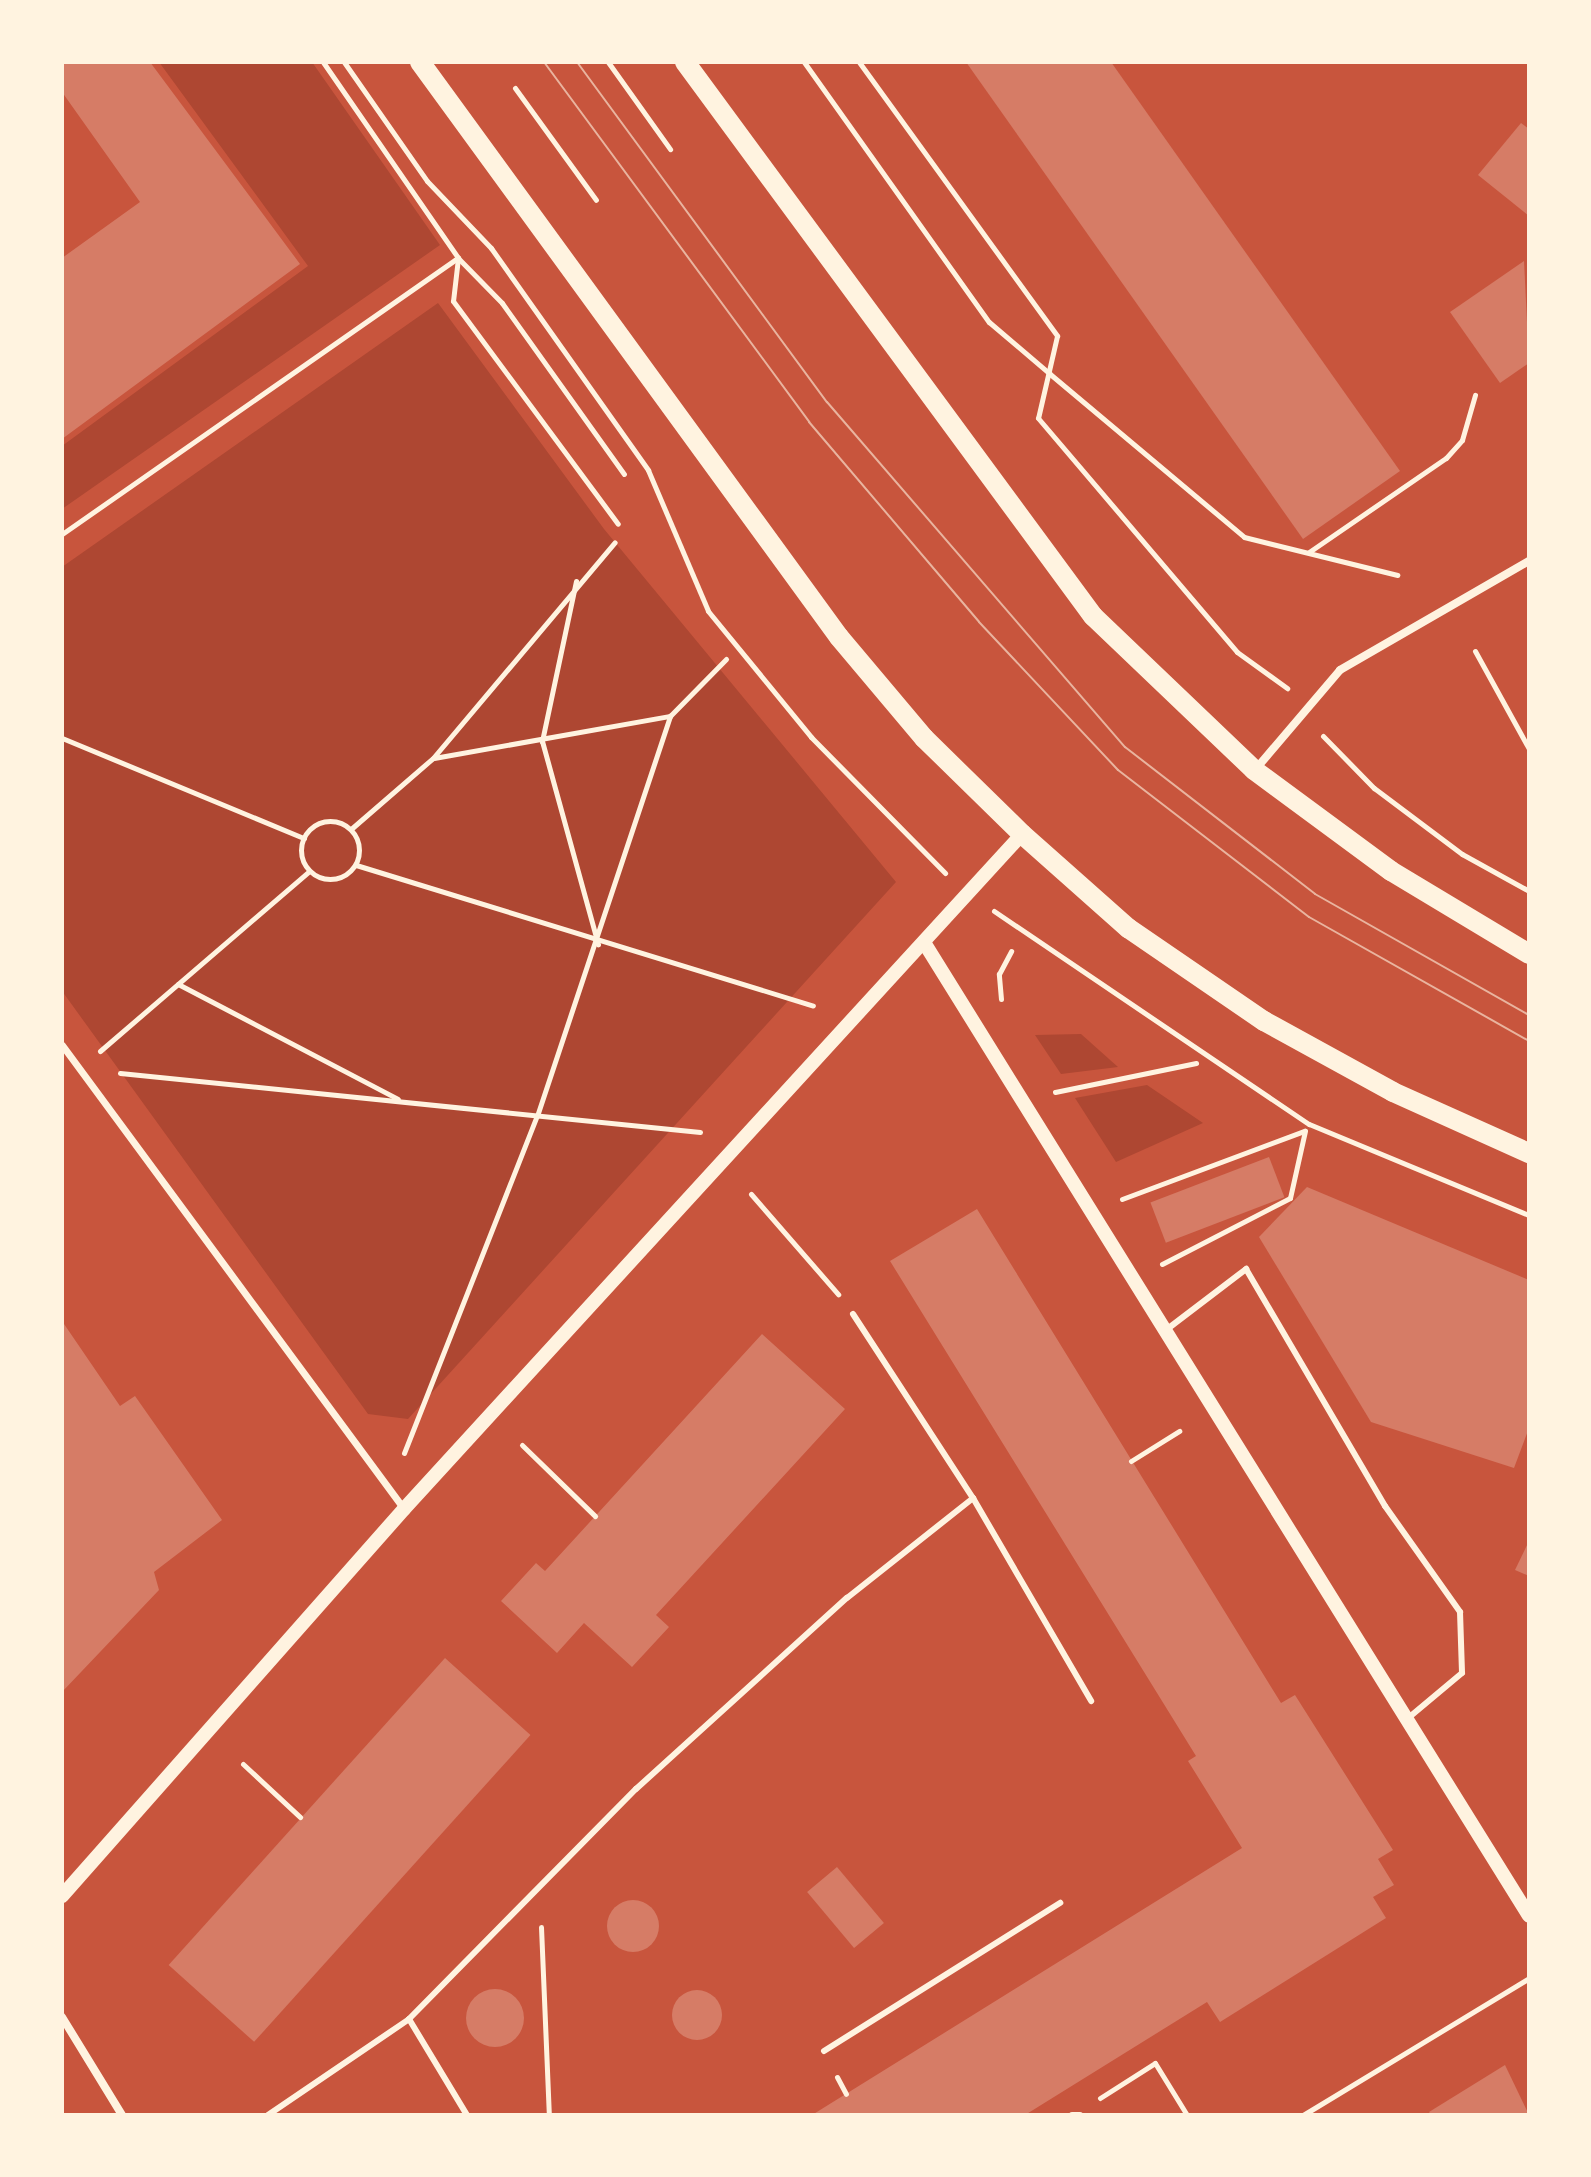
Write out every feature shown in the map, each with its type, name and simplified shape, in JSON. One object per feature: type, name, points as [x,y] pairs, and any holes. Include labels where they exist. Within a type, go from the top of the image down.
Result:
[{"type":"main road","points":[[420,62],[839,637],[924,738],[1022,834],[1128,928],[1264,1021],[1393,1092],[1529,1153]]},
{"type":"main road","points":[[685,62],[1093,616],[1254,770],[1391,871],[1529,954]]},
{"type":"street","points":[[1254,770],[1307,703],[1340,670],[1529,561]]},
{"type":"street","points":[[62,1896],[404,1509],[925,944],[1022,834]]},
{"type":"street","points":[[925,944],[1529,1916]]},
{"type":"street","points":[[62,1045],[404,1509]]},
{"type":"street","points":[[62,2017],[122,2115]]},
{"type":"lane","points":[[1166,1330],[1246,1269],[1385,1506],[1460,1612],[1462,1673],[1407,1719]]},
{"type":"lane","points":[[853,1314],[973,1498],[1091,1701]]},
{"type":"lane","points":[[268,2115],[409,2019],[648,1778],[847,1598],[973,1498]]},
{"type":"lane","points":[[824,2051],[1060,1903]]},
{"type":"lane","points":[[409,2019],[467,2115]]},
{"type":"path","points":[[323,62],[458,258],[502,303],[624,474]]},
{"type":"path","points":[[608,62],[670,149]]},
{"type":"path","points":[[804,62],[989,322],[1244,537],[1397,575]]},
{"type":"path","points":[[859,62],[1057,336],[1038,418],[1237,652],[1307,703],[1316,729],[1374,788],[1462,854],[1529,891]]},
{"type":"path","points":[[515,88],[596,200]]},
{"type":"path","points":[[458,258],[453,301],[618,524]]},
{"type":"path","points":[[62,534],[458,258]]},
{"type":"path","points":[[1309,553],[1446,458],[1462,440],[1475,395]]},
{"type":"path","points":[[351,829],[433,758],[577,580],[615,542]]},
{"type":"path","points":[[577,580],[542,741],[598,945]]},
{"type":"path","points":[[1475,651],[1529,749]]},
{"type":"path","points":[[404,1453],[537,1116],[598,945],[670,716],[726,659]]},
{"type":"path","points":[[433,758],[670,716]]},
{"type":"path","points":[[62,738],[304,838]]},
{"type":"path","points":[[304,838],[329,821],[351,829],[359,847],[356,865],[334,880],[309,871]]},
{"type":"path","points":[[304,838],[309,871]]},
{"type":"path","points":[[356,865],[598,945],[813,1006]]},
{"type":"path","points":[[79,1069],[309,871]]},
{"type":"path","points":[[1006,1012],[999,974],[1011,951]]},
{"type":"path","points":[[178,984],[402,1102]]},
{"type":"path","points":[[1055,1092],[1196,1063]]},
{"type":"path","points":[[79,1069],[700,1132]]},
{"type":"path","points":[[1122,1200],[1305,1131],[1290,1198],[1162,1264]]},
{"type":"path","points":[[751,1194],[853,1314]]},
{"type":"path","points":[[1131,1461],[1179,1431]]},
{"type":"path","points":[[522,1445],[595,1516]]},
{"type":"path","points":[[243,1764],[300,1817]]},
{"type":"path","points":[[540,1890],[549,2115]]},
{"type":"path","points":[[1303,2115],[1529,1978]]},
{"type":"path","points":[[1076,2114],[1155,2063],[1187,2115]]},
{"type":"shaded area","points":[[159,62],[312,62],[440,245],[62,509],[62,446],[308,266]]},
{"type":"shaded area","points":[[438,303],[604,529],[896,882],[408,1419],[368,1414],[62,991],[62,567]]},
{"type":"shaded area","points":[[1081,1034],[1118,1067],[1061,1074],[1035,1035]]},
{"type":"shaded area","points":[[1147,1085],[1203,1123],[1116,1162],[1075,1098]]},
{"type":"building","points":[[62,62],[150,62],[300,264],[62,439],[62,258],[140,202],[62,92]]},
{"type":"building","points":[[966,62],[1111,62],[1400,471],[1303,539]]},
{"type":"building","points":[[1521,123],[1529,129],[1529,216],[1478,175]]},
{"type":"building","points":[[1524,261],[1529,363],[1500,383],[1450,312]]},
{"type":"building","points":[[1269,1157],[1284,1197],[1166,1243],[1150,1203]]},
{"type":"building","points":[[1307,1187],[1529,1280],[1529,1428],[1514,1468],[1371,1422],[1259,1237]]},
{"type":"building","points":[[977,1209],[1281,1703],[1295,1695],[1393,1850],[1378,1859],[1394,1885],[1373,1897],[1386,1918],[1220,2022],[1207,2002],[1025,2115],[812,2115],[1242,1848],[1188,1761],[1196,1756],[890,1261]]},
{"type":"building","points":[[62,1321],[120,1406],[135,1396],[222,1520],[154,1572],[159,1590],[62,1692]]},
{"type":"building","points":[[762,1334],[845,1409],[656,1615],[669,1627],[632,1667],[584,1623],[557,1653],[501,1601],[536,1563],[545,1571]]},
{"type":"building","points":[[1529,1541],[1529,1576],[1515,1570]]},
{"type":"building","points":[[445,1658],[530,1735],[254,2042],[169,1965]]},
{"type":"building","points":[[837,1867],[884,1923],[854,1948],[807,1892]]},
{"type":"building","points":[[633,1900],[651,1908],[659,1926],[651,1944],[633,1952],[615,1944],[607,1926],[615,1908]]},
{"type":"building","points":[[495,1989],[515,1998],[524,2018],[515,2038],[495,2047],[475,2038],[466,2018],[475,1998]]},
{"type":"building","points":[[697,1990],[715,1997],[722,2015],[715,2033],[697,2040],[679,2033],[672,2015],[679,1997]]},
{"type":"building","points":[[1505,2065],[1529,2115],[1431,2115],[1429,2112]]},
{"type":"tram line","points":[[544,62],[809,422],[979,622],[1118,770],[1309,917],[1529,1041]]},
{"type":"tram line","points":[[577,62],[827,402],[1125,747],[1315,894],[1529,1015]]}]
